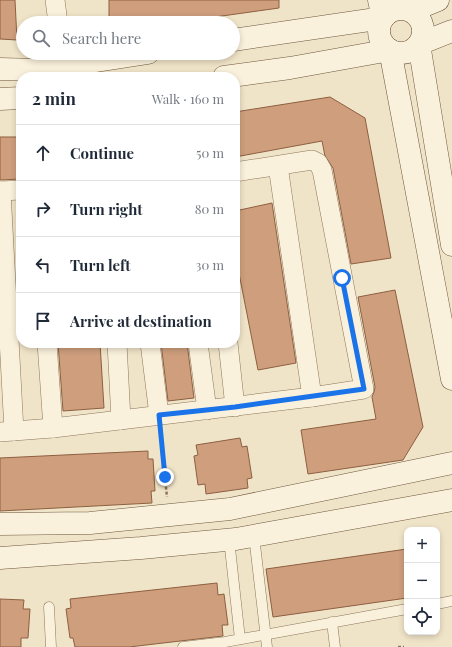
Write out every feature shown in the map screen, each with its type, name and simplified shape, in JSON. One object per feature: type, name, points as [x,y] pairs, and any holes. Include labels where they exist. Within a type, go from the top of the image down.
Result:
[{"type":"street","points":[[55,0],[57,16]]},
{"type":"street","points":[[240,39],[381,9],[388,12],[406,6],[438,0]]},
{"type":"street","points":[[240,75],[290,68],[390,50],[402,53],[414,49],[419,44],[424,32],[423,25],[417,14],[406,6]]},
{"type":"street","points":[[381,9],[379,32],[380,39],[390,50],[452,379]]},
{"type":"street","points":[[419,44],[452,31]]},
{"type":"street","points":[[419,44],[452,245]]},
{"type":"street","points":[[0,69],[38,70],[60,60]]},
{"type":"street","points":[[0,99],[16,98]]},
{"type":"street","points":[[16,190],[0,191],[7,431],[53,428],[235,407],[364,389],[322,170],[318,163],[312,160],[240,171]]},
{"type":"street","points":[[278,166],[312,397]]},
{"type":"street","points":[[47,348],[53,428]]},
{"type":"street","points":[[117,348],[121,420]]},
{"type":"street","points":[[151,348],[159,415]]},
{"type":"street","points":[[199,348],[206,410]]},
{"type":"street","points":[[229,348],[235,407]]},
{"type":"street","points":[[0,524],[90,522],[230,509],[452,463]]},
{"type":"street","points":[[0,558],[141,548],[240,538],[452,500]]},
{"type":"street","points":[[230,509],[240,538]]},
{"type":"lane","points":[[240,538],[267,647]]},
{"type":"lane","points":[[240,538],[240,639]]},
{"type":"lane","points":[[440,603],[452,601]]},
{"type":"lane","points":[[49,607],[51,647]]},
{"type":"lane","points":[[183,647],[240,639],[404,610]]},
{"type":"lane","points":[[332,622],[335,647]]},
{"type":"path","points":[[159,415],[169,515]]},
{"type":"path","points":[[398,647],[404,647]]},
{"type":"building","points":[[0,0],[15,0],[16,40],[0,39]]},
{"type":"building","points":[[109,0],[279,0],[279,8],[222,16],[109,16]]},
{"type":"building","points":[[330,97],[365,118],[391,258],[351,264],[333,168],[325,156],[322,141],[240,156],[240,111]]},
{"type":"building","points":[[0,137],[16,137],[16,179],[0,180]]},
{"type":"building","points":[[272,203],[296,363],[258,370],[240,278],[240,210]]},
{"type":"building","points":[[395,290],[423,427],[403,460],[308,474],[301,430],[376,419],[372,397],[375,387],[358,297]]},
{"type":"building","points":[[58,348],[100,348],[104,408],[63,411]]},
{"type":"building","points":[[162,348],[188,348],[194,398],[168,401]]},
{"type":"building","points":[[240,438],[242,447],[247,446],[252,478],[247,479],[248,488],[206,494],[205,484],[198,485],[194,456],[198,455],[196,445]]},
{"type":"building","points":[[148,451],[148,459],[153,459],[155,491],[151,491],[152,503],[0,511],[0,458]]},
{"type":"building","points":[[404,549],[404,598],[273,617],[266,569]]},
{"type":"building","points":[[217,583],[218,595],[224,594],[228,625],[222,625],[223,636],[129,647],[75,647],[73,638],[70,638],[66,609],[71,608],[70,599]]},
{"type":"building","points":[[0,599],[24,600],[23,609],[30,609],[28,638],[21,638],[21,647],[0,647]]},
{"type":"route","points":[[165,477],[159,415],[235,407],[364,389],[342,278]]}]
